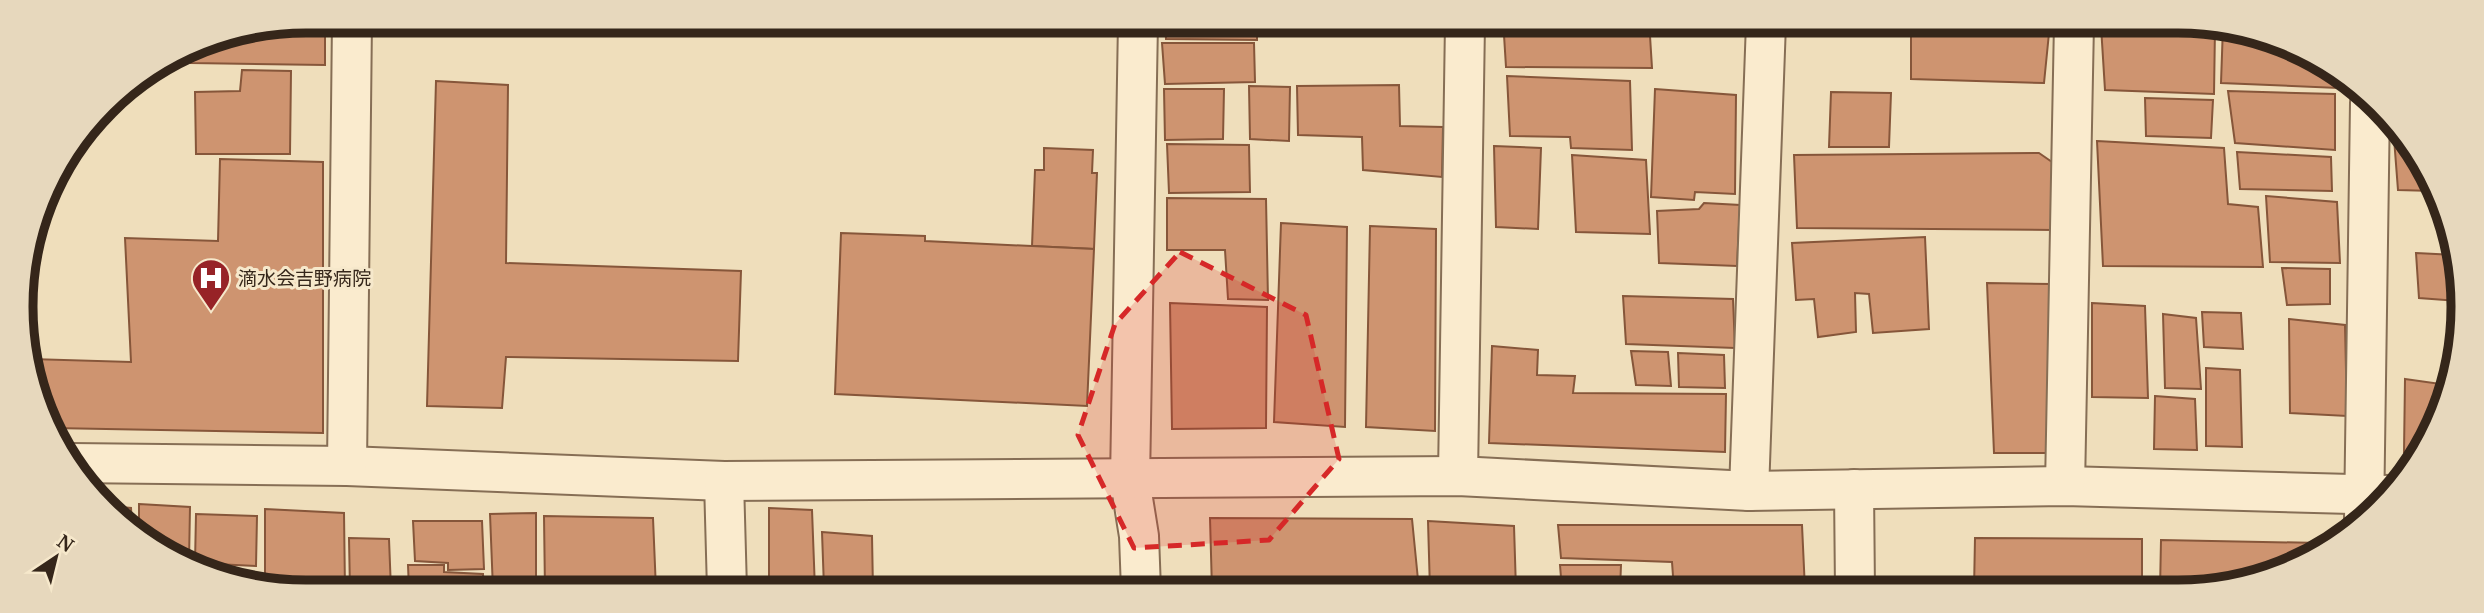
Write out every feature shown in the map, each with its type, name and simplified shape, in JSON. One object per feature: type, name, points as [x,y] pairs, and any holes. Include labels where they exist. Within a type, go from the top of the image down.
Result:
[{"type":"street","points":[[347,466],[352,33]]},
{"type":"street","points":[[1138,33],[1130,480],[1139,536],[1141,580]]},
{"type":"street","points":[[1458,476],[1465,33]]},
{"type":"street","points":[[1749,491],[1766,33]]},
{"type":"street","points":[[2065,486],[2074,33]]},
{"type":"street","points":[[2370,112],[2373,498]]},
{"type":"street","points":[[83,463],[347,466],[724,481],[1458,476],[1749,491],[2065,486],[2368,503]]},
{"type":"street","points":[[724,481],[727,580]]},
{"type":"street","points":[[1854,489],[1855,580]]},
{"type":"highlighted area","points":[[1180,252],[1306,315],[1339,459],[1269,540],[1134,548],[1078,435],[1115,324]]},
{"type":"building","points":[[325,33],[325,65],[191,63],[191,59],[202,54],[253,39]]},
{"type":"building","points":[[1166,33],[1257,33],[1257,40],[1166,39]]},
{"type":"building","points":[[1911,33],[2049,33],[2044,83],[1911,79]]},
{"type":"building","points":[[2101,33],[2178,33],[2215,36],[2214,94],[2105,90]]},
{"type":"building","points":[[1504,35],[1650,36],[1652,68],[1506,67]]},
{"type":"building","points":[[2223,38],[2282,54],[2329,79],[2338,88],[2221,83]]},
{"type":"building","points":[[1162,43],[1254,43],[1255,82],[1165,84]]},
{"type":"building","points":[[242,70],[291,71],[290,154],[196,154],[195,92],[240,91]]},
{"type":"building","points":[[1507,76],[1630,81],[1632,150],[1571,148],[1570,137],[1510,136]]},
{"type":"building","points":[[436,81],[508,85],[506,263],[741,271],[738,361],[506,357],[502,408],[427,406]]},
{"type":"building","points":[[1399,85],[1400,126],[1443,127],[1442,177],[1363,170],[1362,137],[1298,135],[1297,86]]},
{"type":"building","points":[[1249,86],[1290,87],[1289,141],[1250,139]]},
{"type":"building","points":[[1164,89],[1224,89],[1223,139],[1165,140]]},
{"type":"building","points":[[1655,89],[1736,95],[1735,194],[1695,192],[1694,200],[1651,197]]},
{"type":"building","points":[[2228,91],[2335,94],[2335,150],[2235,143]]},
{"type":"building","points":[[1831,92],[1891,93],[1889,147],[1829,147]]},
{"type":"building","points":[[2145,98],[2213,100],[2211,138],[2146,136]]},
{"type":"building","points":[[2394,140],[2425,191],[2398,190]]},
{"type":"building","points":[[2097,141],[2224,148],[2228,204],[2258,207],[2263,267],[2103,266]]},
{"type":"building","points":[[1167,144],[1249,145],[1250,192],[1169,193]]},
{"type":"building","points":[[1494,146],[1541,148],[1538,229],[1496,227]]},
{"type":"building","points":[[1044,148],[1093,150],[1092,173],[1097,173],[1094,249],[1032,246],[1035,170],[1044,170]]},
{"type":"building","points":[[2237,152],[2331,157],[2332,191],[2240,189]]},
{"type":"building","points":[[2039,153],[2052,162],[2054,230],[1797,228],[1794,155]]},
{"type":"building","points":[[1572,155],[1646,160],[1650,234],[1576,232]]},
{"type":"building","points":[[220,159],[323,162],[323,433],[62,428],[48,394],[39,359],[131,362],[125,238],[218,241]]},
{"type":"building","points":[[2266,196],[2337,202],[2340,263],[2270,262]]},
{"type":"building","points":[[1167,198],[1266,199],[1268,300],[1228,299],[1225,250],[1167,250]]},
{"type":"building","points":[[1704,203],[1740,205],[1737,266],[1659,263],[1657,211],[1699,209]]},
{"type":"building","points":[[1281,223],[1347,227],[1345,427],[1274,422]]},
{"type":"building","points":[[1370,226],[1436,229],[1435,431],[1366,427]]},
{"type":"building","points":[[841,233],[925,236],[925,241],[1094,249],[1087,406],[835,394]]},
{"type":"building","points":[[1925,237],[1929,329],[1873,333],[1869,294],[1855,293],[1856,332],[1818,337],[1814,299],[1796,300],[1792,243]]},
{"type":"building","points":[[2416,253],[2445,254],[2451,300],[2419,298]]},
{"type":"building","points":[[2282,268],[2330,269],[2330,304],[2287,305]]},
{"type":"building","points":[[1987,283],[2051,284],[2051,453],[1994,453]]},
{"type":"building","points":[[1623,296],[1733,299],[1735,348],[1626,344]]},
{"type":"building","points":[[1170,303],[1267,307],[1266,428],[1172,429]]},
{"type":"building","points":[[2092,303],[2145,306],[2148,398],[2092,397]]},
{"type":"building","points":[[2202,312],[2241,313],[2243,349],[2204,347]]},
{"type":"building","points":[[2163,314],[2196,318],[2201,389],[2165,388]]},
{"type":"building","points":[[2289,319],[2345,325],[2347,416],[2290,413]]},
{"type":"building","points":[[1492,346],[1538,350],[1537,375],[1575,376],[1573,393],[1726,394],[1725,452],[1489,443]]},
{"type":"building","points":[[1631,351],[1668,352],[1671,386],[1636,385]]},
{"type":"building","points":[[1678,353],[1724,355],[1725,388],[1679,387]]},
{"type":"building","points":[[2206,368],[2240,370],[2242,447],[2206,446]]},
{"type":"building","points":[[2405,379],[2439,384],[2423,427],[2409,452],[2404,452]]},
{"type":"building","points":[[2155,396],[2195,399],[2197,450],[2154,449]]},
{"type":"building","points":[[139,504],[190,507],[189,553],[155,534],[139,522]]},
{"type":"building","points":[[121,507],[131,508],[131,516]]},
{"type":"building","points":[[769,508],[812,510],[815,580],[769,580]]},
{"type":"building","points":[[265,509],[344,513],[345,580],[265,576]]},
{"type":"building","points":[[536,513],[536,580],[493,580],[490,514]]},
{"type":"building","points":[[196,514],[257,516],[256,566],[216,564],[195,556]]},
{"type":"building","points":[[544,516],[653,518],[656,580],[545,580]]},
{"type":"building","points":[[1210,518],[1412,519],[1418,580],[1212,580]]},
{"type":"building","points":[[413,521],[482,521],[484,569],[448,570],[448,563],[415,561]]},
{"type":"building","points":[[1428,521],[1514,526],[1516,580],[1430,580]]},
{"type":"building","points":[[1558,525],[1802,525],[1805,580],[1673,580],[1672,562],[1561,558]]},
{"type":"building","points":[[822,532],[872,536],[873,580],[824,580]]},
{"type":"building","points":[[349,538],[389,539],[391,580],[350,580]]},
{"type":"building","points":[[1975,538],[2142,539],[2142,580],[1974,580]]},
{"type":"building","points":[[2161,540],[2314,543],[2282,559],[2248,570],[2213,577],[2160,580]]},
{"type":"building","points":[[408,565],[444,565],[444,572],[483,574],[483,580],[409,580]]},
{"type":"building","points":[[1560,565],[1621,565],[1620,580],[1561,580]]},
{"type":"place","name":"滴水会吉野病院","points":[[211,312]]}]
